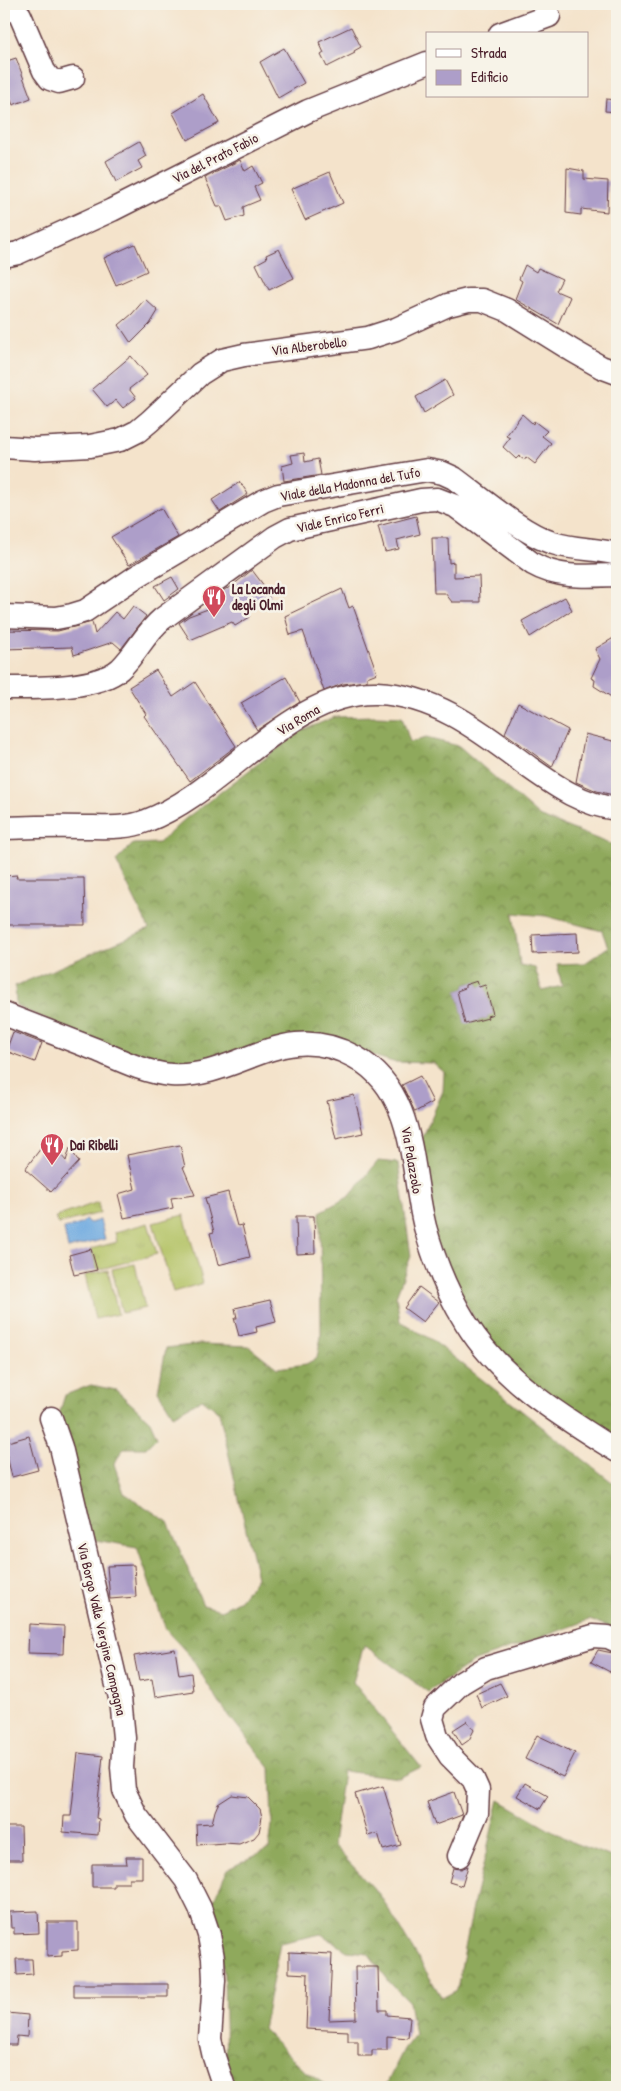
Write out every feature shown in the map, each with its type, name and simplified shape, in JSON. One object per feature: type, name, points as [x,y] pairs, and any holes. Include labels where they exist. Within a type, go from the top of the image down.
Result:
[{"type":"street","points":[[4,6],[12,8],[20,15],[46,75],[50,79],[59,82],[73,78]]},
{"type":"street","points":[[505,32],[549,16]]},
{"type":"street","name":"Via del Prato Fabio","points":[[4,256],[18,253],[112,210],[308,111],[426,63]]},
{"type":"street","name":"Via Alberobello","points":[[4,447],[35,449],[90,446],[120,440],[150,421],[200,374],[222,360],[244,355],[373,337],[448,305],[468,300],[482,300],[507,310],[593,363],[617,373]]},
{"type":"street","name":"Viale della Madonna del Tufo","points":[[4,616],[56,618],[85,611],[134,578],[263,502],[278,496],[427,470],[443,473],[454,478],[527,530],[543,539],[562,545],[596,549],[617,554]]},
{"type":"street","name":"Viale Enrico Ferri","points":[[4,688],[70,685],[110,675],[127,662],[157,622],[282,533],[306,524],[427,498],[442,500],[455,506],[533,564],[546,571],[573,576],[617,575]]},
{"type":"street","name":"Via Roma","points":[[4,828],[108,828],[142,823],[169,810],[204,788],[300,716],[339,700],[367,694],[399,696],[445,710],[565,792],[588,803],[617,809]]},
{"type":"street","name":"Via Palazzolo","points":[[4,1014],[128,1063],[168,1074],[184,1074],[209,1070],[278,1047],[307,1042],[342,1051],[367,1065],[389,1088],[406,1121],[419,1200],[428,1238],[446,1286],[468,1326],[497,1362],[523,1387],[556,1413],[617,1451]]},
{"type":"street","name":"Via Borgo Valle Vergine Campagna","points":[[51,1418],[61,1447],[120,1698],[124,1727],[122,1767],[124,1790],[136,1815],[186,1880],[200,1908],[209,1935],[214,1980],[210,2039],[224,2087]]},
{"type":"street","points":[[459,1856],[477,1814],[478,1790],[473,1779],[450,1756],[437,1736],[432,1719],[435,1708],[472,1676],[492,1665],[593,1636],[608,1637],[617,1641]]},
{"type":"green space","points":[[335,717],[402,717],[410,742],[426,738],[459,746],[539,816],[610,844],[617,844],[617,1444],[523,1381],[487,1344],[434,1239],[425,1186],[422,1139],[443,1091],[444,1072],[433,1063],[393,1062],[326,1041],[181,1069],[144,1063],[16,1006],[15,986],[149,929],[116,861],[133,844],[159,843],[185,819],[301,731]],"holes":[[[513,913],[546,916],[602,931],[608,947],[585,963],[557,964],[562,986],[542,991],[535,968],[520,965]],[[477,981],[479,987],[485,986],[493,1014],[487,1016],[488,1018],[465,1024],[457,991],[465,988],[465,985]]]},
{"type":"green space","points":[[378,1161],[398,1163],[411,1256],[396,1296],[400,1321],[432,1340],[617,1486],[617,1629],[589,1620],[475,1661],[428,1692],[364,1645],[353,1682],[421,1767],[399,1778],[343,1771],[333,1845],[380,1895],[442,1998],[457,1990],[474,1902],[499,1800],[574,1843],[617,1859],[617,2087],[385,2087],[404,2049],[415,2035],[409,2002],[391,1984],[368,1953],[347,1951],[321,1934],[280,1943],[263,2029],[306,2072],[329,2087],[234,2087],[226,2065],[224,1975],[213,1901],[228,1869],[269,1849],[272,1824],[270,1768],[220,1704],[190,1656],[166,1630],[137,1547],[90,1539],[57,1421],[65,1395],[91,1385],[116,1390],[150,1421],[157,1437],[146,1448],[124,1448],[114,1464],[124,1493],[168,1522],[203,1605],[221,1610],[240,1600],[257,1577],[219,1412],[202,1399],[173,1415],[158,1391],[166,1348],[201,1344],[249,1346],[277,1368],[306,1364],[317,1358],[321,1336],[320,1212],[350,1196]]},
{"type":"green space","points":[[98,1202],[100,1213],[58,1224],[56,1217]]},
{"type":"green space","points":[[184,1215],[203,1283],[173,1292],[153,1223]]},
{"type":"green space","points":[[148,1223],[157,1254],[97,1270],[91,1249],[117,1242],[115,1232]]},
{"type":"green space","points":[[135,1264],[145,1308],[122,1313],[112,1269]]},
{"type":"green space","points":[[108,1270],[118,1314],[95,1319],[85,1275]]},
{"type":"water","points":[[85,1220],[90,1223],[100,1220],[105,1239],[68,1249],[64,1229],[81,1224]]},
{"type":"building","points":[[351,27],[361,47],[354,51],[355,53],[327,67],[321,55],[324,53],[319,42]]},
{"type":"building","points":[[284,48],[304,83],[278,98],[260,62]]},
{"type":"building","points":[[16,58],[31,98],[13,105],[4,83],[4,62]]},
{"type":"building","points":[[203,94],[219,123],[187,140],[173,113]]},
{"type":"building","points":[[606,99],[617,100],[617,112],[605,111]]},
{"type":"building","points":[[139,142],[146,156],[138,161],[142,168],[116,182],[106,161]]},
{"type":"building","points":[[240,160],[245,171],[253,166],[262,183],[254,187],[260,200],[243,207],[244,216],[227,221],[221,206],[217,206],[205,178]]},
{"type":"building","points":[[567,168],[584,171],[584,179],[608,181],[607,212],[581,209],[581,215],[566,213]]},
{"type":"building","points":[[330,172],[343,203],[305,220],[291,189]]},
{"type":"building","points":[[135,244],[147,271],[116,285],[104,258]]},
{"type":"building","points":[[279,249],[294,278],[269,290],[256,264],[267,258],[266,255]]},
{"type":"building","points":[[525,265],[536,272],[538,268],[562,279],[556,291],[570,297],[558,324],[515,299],[522,281],[519,279]]},
{"type":"building","points":[[145,299],[158,311],[150,324],[131,343],[119,325]]},
{"type":"building","points":[[131,356],[147,375],[129,389],[136,398],[123,408],[116,400],[107,407],[92,389]]},
{"type":"building","points":[[445,380],[453,395],[424,413],[416,397]]},
{"type":"building","points":[[522,414],[533,424],[534,421],[547,431],[542,436],[551,443],[535,464],[526,457],[524,460],[519,456],[516,459],[503,447],[510,438],[506,436]]},
{"type":"building","points":[[304,453],[305,462],[318,459],[321,475],[284,481],[282,466],[293,463],[291,455]]},
{"type":"building","points":[[240,482],[248,494],[220,512],[212,500]]},
{"type":"building","points":[[161,508],[178,537],[129,565],[111,537]]},
{"type":"building","points":[[416,516],[420,534],[397,540],[399,549],[385,552],[378,526]]},
{"type":"building","points":[[432,538],[448,538],[449,563],[454,562],[454,577],[479,576],[480,602],[452,602],[445,593],[434,593]]},
{"type":"building","points":[[252,570],[271,595],[247,613],[250,617],[235,626],[232,622],[190,640],[179,623],[189,616],[224,603],[219,594]]},
{"type":"building","points":[[172,577],[179,589],[164,600],[155,586]]},
{"type":"building","points":[[342,589],[349,608],[353,606],[377,673],[367,677],[367,681],[343,684],[324,691],[303,631],[290,635],[285,616]]},
{"type":"building","points":[[565,597],[572,610],[530,637],[522,621]]},
{"type":"building","points":[[133,606],[146,616],[121,649],[113,642],[74,655],[72,647],[4,649],[4,630],[58,631],[92,622],[95,634],[115,612],[123,619]]},
{"type":"building","points":[[617,636],[617,689],[613,698],[594,686],[595,680],[591,678],[600,659],[595,649]]},
{"type":"building","points":[[156,670],[173,697],[195,682],[236,746],[190,781],[144,716],[146,714],[129,687]]},
{"type":"building","points":[[286,677],[300,702],[257,730],[241,703]]},
{"type":"building","points":[[518,703],[568,730],[552,767],[505,733]]},
{"type":"building","points":[[585,734],[617,742],[617,796],[597,791],[576,782]]},
{"type":"building","points":[[17,875],[16,878],[84,878],[85,925],[4,925],[4,876]]},
{"type":"building","points":[[577,933],[578,952],[533,954],[532,935]]},
{"type":"building","points":[[477,981],[479,987],[485,985],[493,1014],[487,1016],[488,1018],[465,1024],[457,991],[465,988],[465,985]]},
{"type":"building","points":[[13,1032],[42,1043],[35,1062],[6,1051]]},
{"type":"building","points":[[420,1076],[433,1102],[415,1112],[402,1085]]},
{"type":"building","points":[[354,1095],[363,1133],[336,1139],[327,1101]]},
{"type":"building","name":"Dai Ribelli","points":[[48,1139],[66,1161],[70,1148],[79,1162],[51,1192],[25,1169]]},
{"type":"building","points":[[180,1145],[185,1167],[183,1167],[195,1195],[171,1198],[173,1208],[124,1218],[118,1194],[135,1189],[127,1155]]},
{"type":"building","points":[[228,1192],[237,1226],[242,1225],[250,1257],[218,1265],[210,1233],[214,1232],[205,1198]]},
{"type":"building","points":[[296,1216],[314,1216],[315,1253],[297,1254]]},
{"type":"building","points":[[91,1249],[97,1270],[74,1275],[69,1255]]},
{"type":"building","points":[[419,1287],[439,1302],[423,1322],[404,1308]]},
{"type":"building","points":[[270,1300],[276,1322],[256,1327],[257,1332],[239,1336],[234,1318],[237,1318],[235,1308]]},
{"type":"building","points":[[29,1436],[38,1470],[12,1477],[4,1443]]},
{"type":"building","points":[[134,1565],[136,1597],[110,1599],[107,1566]]},
{"type":"building","points":[[29,1624],[64,1626],[63,1654],[28,1653]]},
{"type":"building","points":[[175,1649],[179,1675],[191,1673],[193,1691],[155,1697],[152,1679],[139,1681],[134,1656]]},
{"type":"building","points":[[598,1650],[617,1654],[617,1659],[610,1672],[591,1662]]},
{"type":"building","points":[[500,1683],[507,1696],[482,1708],[476,1694]]},
{"type":"building","points":[[467,1721],[474,1730],[469,1740],[462,1745],[453,1730]]},
{"type":"building","points":[[537,1735],[575,1753],[563,1777],[525,1759]]},
{"type":"building","points":[[78,1753],[103,1756],[96,1818],[99,1819],[98,1835],[63,1832],[64,1816],[71,1816]]},
{"type":"building","points":[[525,1783],[548,1796],[540,1809],[517,1796]]},
{"type":"building","points":[[383,1786],[401,1845],[383,1850],[378,1833],[368,1836],[355,1794]]},
{"type":"building","points":[[454,1792],[462,1815],[435,1825],[427,1802]]},
{"type":"building","points":[[232,1795],[248,1797],[260,1809],[262,1817],[259,1832],[254,1838],[239,1844],[197,1845],[196,1824],[212,1823],[218,1804]]},
{"type":"building","points":[[4,1827],[21,1827],[22,1860],[4,1860]]},
{"type":"building","points":[[126,1857],[142,1857],[142,1878],[129,1878],[129,1883],[114,1883],[114,1887],[92,1887],[92,1864],[127,1864]]},
{"type":"building","points":[[468,1866],[462,1886],[449,1882],[453,1868],[461,1869]]},
{"type":"building","points":[[38,1911],[39,1933],[14,1934],[14,1928],[11,1928],[10,1912]]},
{"type":"building","points":[[47,1922],[78,1922],[78,1950],[62,1951],[62,1956],[47,1957]]},
{"type":"building","points":[[289,1952],[332,1954],[329,2020],[356,2019],[355,1967],[378,1967],[379,2010],[387,2010],[387,2015],[410,2017],[408,2038],[387,2036],[387,2050],[372,2050],[372,2056],[358,2056],[358,2041],[348,2041],[348,2031],[306,2029],[308,1974],[289,1973]]},
{"type":"building","points":[[16,1959],[32,1959],[33,1974],[17,1975]]},
{"type":"building","points":[[74,1984],[168,1984],[168,1997],[74,1997]]},
{"type":"building","points":[[7,2013],[28,2015],[27,2037],[17,2036],[16,2045],[5,2045]]},
{"type":"place","name":"La Locanda degli Olmi","points":[[214,618]]},
{"type":"place","name":"Dai Ribelli","points":[[52,1166]]}]
